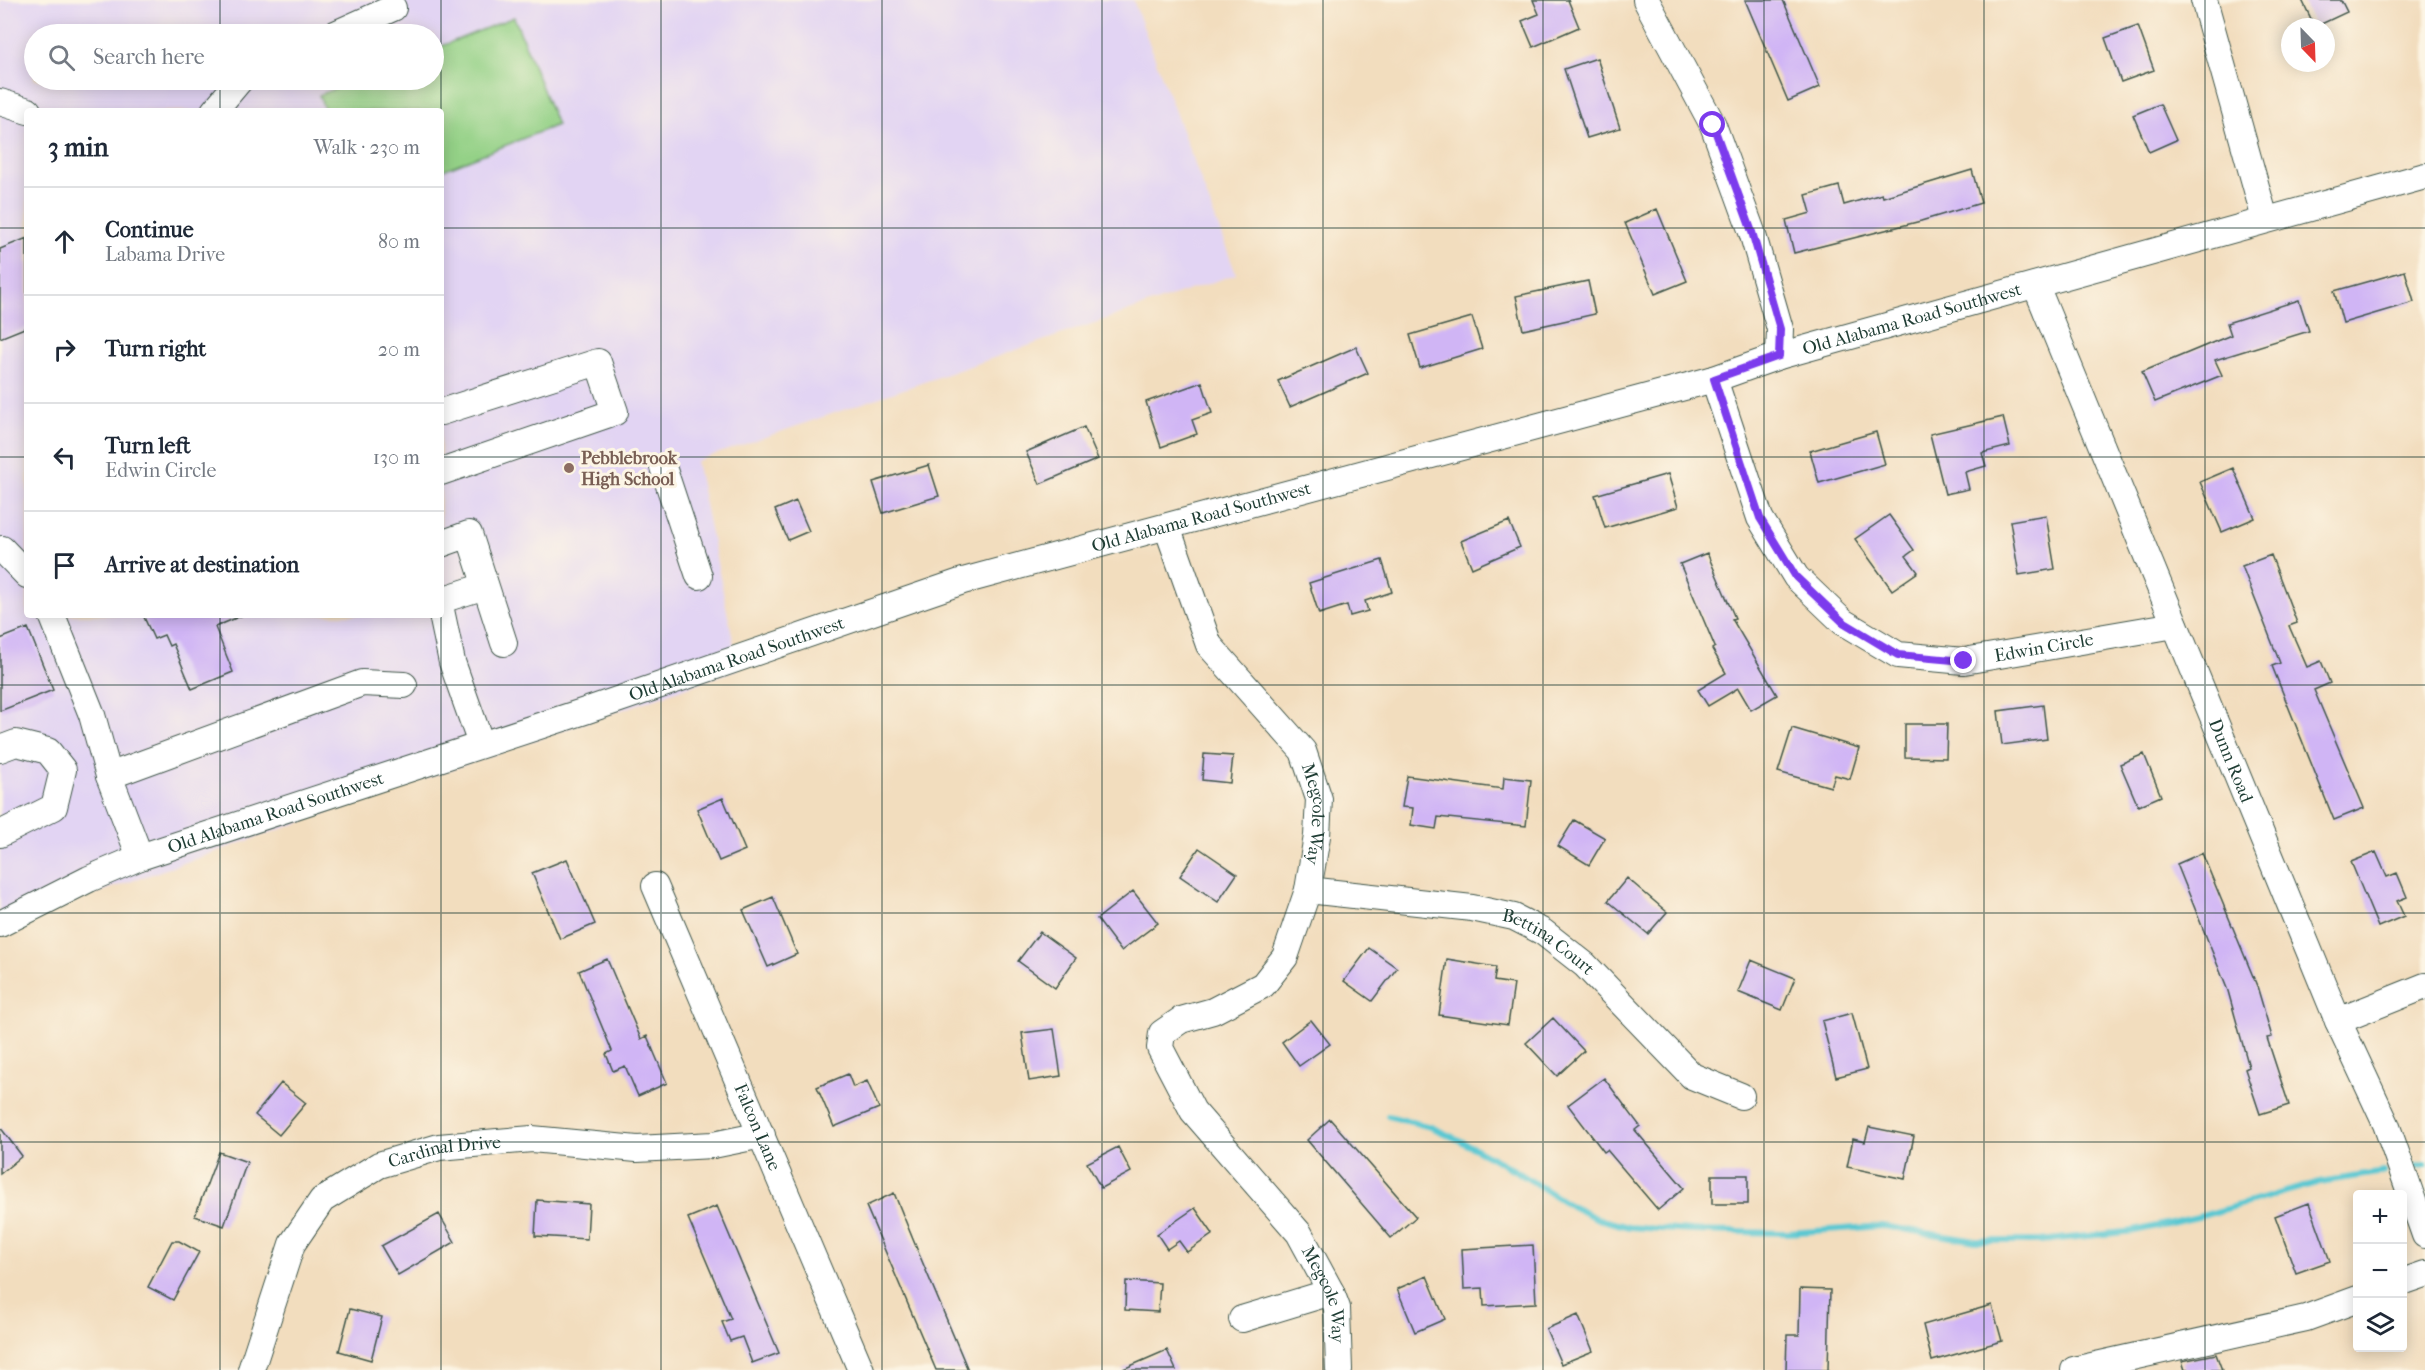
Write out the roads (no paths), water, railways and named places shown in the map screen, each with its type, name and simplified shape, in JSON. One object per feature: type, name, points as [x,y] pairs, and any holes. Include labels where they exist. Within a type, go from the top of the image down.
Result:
[{"type":"street","points":[[1646,0],[1713,125],[1752,232],[1780,329],[1779,356]]},
{"type":"street","points":[[2204,0],[2265,219]]},
{"type":"street","points":[[357,24],[393,8]]},
{"type":"street","points":[[217,108],[232,90]]},
{"type":"street","points":[[0,102],[24,110]]},
{"type":"street","name":"Old Alabama Road Southwest","points":[[0,924],[89,879],[140,857],[585,711],[963,581],[1714,379],[1779,356],[2425,176]]},
{"type":"street","name":"Dunn Road","points":[[2036,285],[2338,1021],[2386,1124],[2425,1236]]},
{"type":"street","points":[[444,411],[598,362],[615,412],[444,471]]},
{"type":"street","name":"Edwin Circle","points":[[1714,379],[1760,518],[1796,577],[1843,622],[1898,655],[1964,661],[2175,626]]},
{"type":"street","points":[[663,466],[699,576]]},
{"type":"street","name":"Megcole Way","points":[[1167,527],[1209,645],[1303,751],[1312,773],[1319,808],[1308,890],[1285,957],[1263,985],[1213,1011],[1181,1020],[1162,1033],[1160,1048],[1193,1111],[1299,1233],[1331,1292],[1337,1308],[1339,1370]]},
{"type":"street","points":[[444,543],[469,534],[504,643]]},
{"type":"street","points":[[2,549],[24,572]]},
{"type":"street","points":[[444,599],[485,586]]},
{"type":"street","points":[[53,618],[92,715],[109,776],[140,857]]},
{"type":"street","points":[[443,618],[452,662],[481,744]]},
{"type":"street","points":[[109,776],[362,683],[404,686]]},
{"type":"street","points":[[0,750],[16,743],[48,751],[63,770],[54,807],[0,834]]},
{"type":"street","name":"Falcon Lane","points":[[655,886],[861,1370]]},
{"type":"street","name":"Bettina Court","points":[[1308,890],[1472,908],[1514,917],[1543,932],[1585,965],[1692,1076],[1741,1096]]},
{"type":"street","points":[[2338,1021],[2425,986]]},
{"type":"street","name":"Cardinal Drive","points":[[251,1370],[291,1244],[322,1200],[379,1165],[439,1147],[532,1139],[637,1149],[713,1145],[762,1135]]},
{"type":"street","points":[[2407,1281],[2425,1274]]},
{"type":"street","points":[[1242,1319],[1331,1292]]},
{"type":"street","points":[[2074,1370],[2114,1365],[2306,1318],[2353,1301]]},
{"type":"waterway","points":[[1388,1116],[1431,1127],[1459,1140],[1516,1171],[1569,1205],[1598,1219],[1629,1227],[1692,1231],[1787,1233],[1883,1226],[1976,1241],[2040,1241],[2134,1231],[2198,1217],[2320,1182],[2384,1172]]},
{"type":"waterway","points":[[2413,1167],[2425,1165]]},
{"type":"place","name":"Pebblebrook High School","points":[[569,468]]}]
